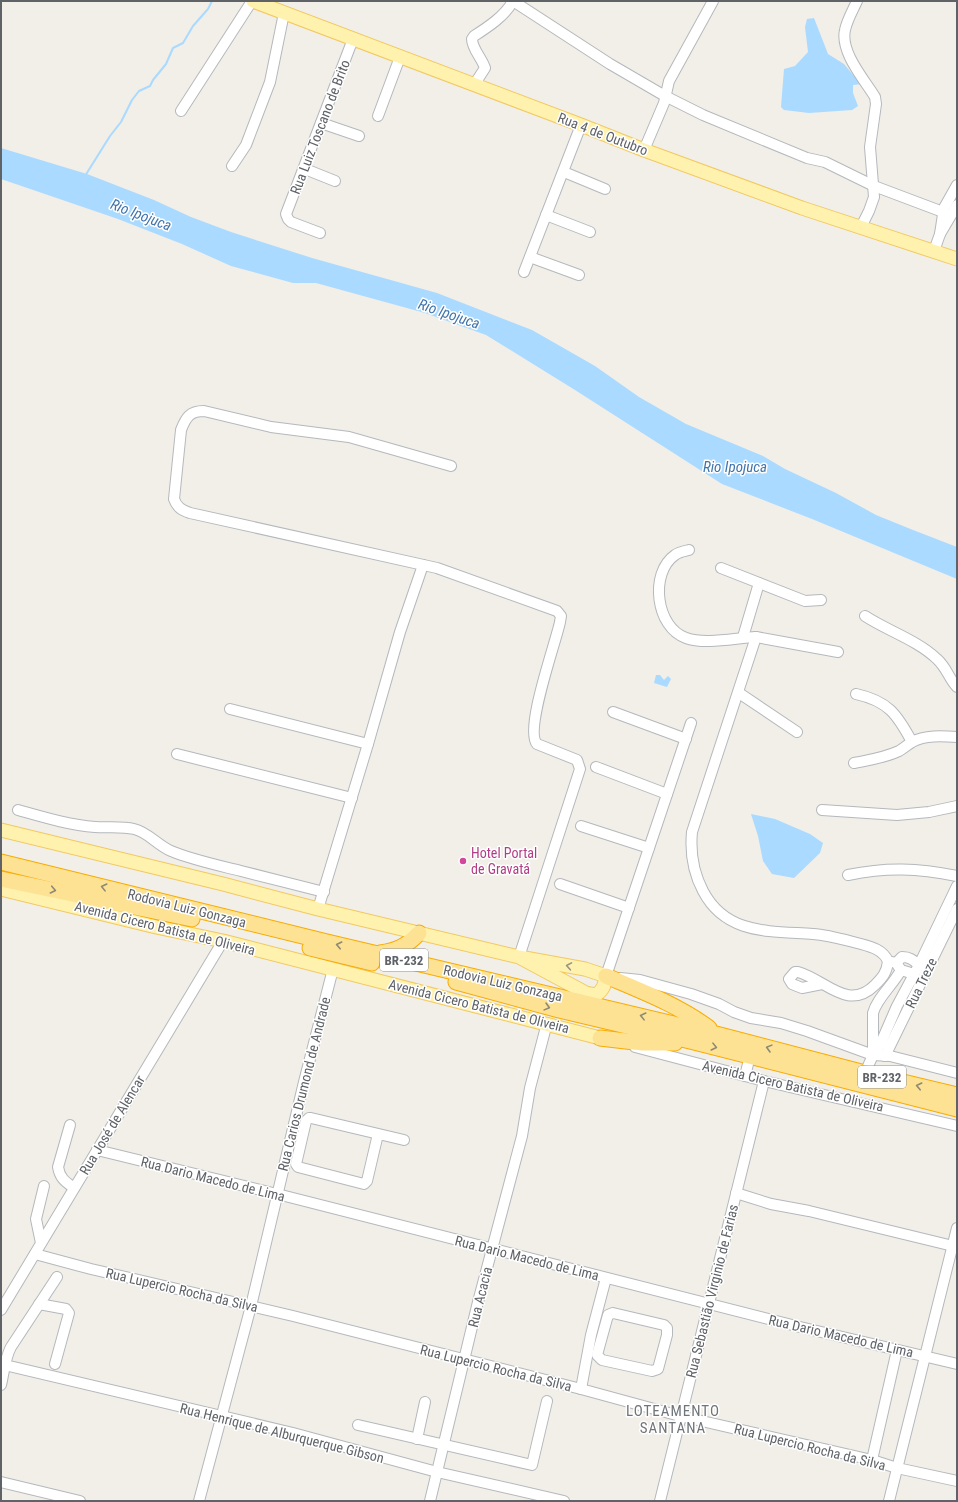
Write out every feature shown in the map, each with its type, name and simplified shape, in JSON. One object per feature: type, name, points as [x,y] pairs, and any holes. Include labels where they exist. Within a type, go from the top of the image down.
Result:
[{"type":"highway","name":"Rodovia Luiz Gonzaga","points":[[1,862],[376,954],[716,1034],[865,1074],[957,1095]]},
{"type":"highway","name":"Rodovia Luiz Gonzaga","points":[[1,879],[221,925],[334,955],[458,982],[559,1010],[690,1041],[957,1109]]},
{"type":"highway","points":[[376,954],[390,952],[402,947],[410,943],[419,933]]},
{"type":"highway","points":[[609,978],[659,999],[697,1020],[716,1034]]},
{"type":"highway","points":[[600,1038],[643,1044],[690,1041]]},
{"type":"main road","name":"Rua 4 de Outubro","points":[[252,1],[644,150],[802,208],[957,259]]},
{"type":"main road","points":[[1,830],[519,957],[585,969],[609,978],[602,990],[596,994],[586,993],[519,957]]},
{"type":"main road","name":"Avenida Cicero Batista de Oliveira","points":[[1,888],[156,927],[222,941],[547,1023],[600,1038]]},
{"type":"street","points":[[181,111],[252,1]]},
{"type":"street","points":[[474,85],[485,68],[484,62],[473,45],[472,39],[474,36],[493,24],[506,11],[513,1],[615,67],[703,115],[807,158],[832,165],[874,186],[943,212]]},
{"type":"street","points":[[644,150],[664,103],[669,81],[713,1]]},
{"type":"street","points":[[857,1],[845,29],[844,41],[847,51],[876,100],[870,147],[874,196],[872,204],[861,227]]},
{"type":"street","points":[[232,166],[246,146],[270,82],[284,13]]},
{"type":"street","name":"Rua Luiz Toscano de Brito","points":[[320,233],[291,222],[286,214],[353,39]]},
{"type":"street","points":[[378,116],[400,57]]},
{"type":"street","points":[[321,123],[359,136]]},
{"type":"street","points":[[524,272],[581,125]]},
{"type":"street","points":[[304,169],[334,181]]},
{"type":"street","points":[[564,172],[605,189]]},
{"type":"street","points":[[940,234],[945,205],[957,185]]},
{"type":"street","points":[[934,251],[940,234],[957,205]]},
{"type":"street","points":[[546,215],[590,232]]},
{"type":"street","points":[[530,257],[579,275]]},
{"type":"street","points":[[451,466],[349,438],[271,427],[204,411],[196,411],[189,415],[181,430],[174,499],[176,505],[182,510],[190,513],[423,564],[548,607],[557,611],[561,616],[559,628],[537,702],[533,735],[534,741],[537,744],[577,760],[580,769],[519,957]]},
{"type":"street","points":[[689,550],[675,555],[667,562],[660,577],[659,597],[662,610],[667,622],[674,631],[685,638],[701,641],[756,636],[838,652]]},
{"type":"street","points":[[318,908],[352,798],[400,632],[423,564]]},
{"type":"street","points":[[721,568],[805,601],[821,600]]},
{"type":"street","points":[[743,637],[759,583]]},
{"type":"street","points":[[865,616],[926,649],[946,669],[957,687]]},
{"type":"street","points":[[756,636],[739,693],[692,832],[691,846],[698,882],[708,900],[721,915],[741,925],[770,932],[815,934],[850,941],[873,948],[886,956],[895,965],[916,970]]},
{"type":"street","points":[[739,693],[797,732]]},
{"type":"street","points":[[856,694],[881,702],[890,709],[901,720],[912,742]]},
{"type":"street","points":[[230,709],[368,744]]},
{"type":"street","points":[[612,712],[686,739]]},
{"type":"street","points":[[691,723],[629,908],[609,978],[640,980],[691,994],[751,1018],[781,1023],[807,1031],[873,1055],[885,1056],[957,1073]]},
{"type":"street","points":[[854,763],[888,755],[900,750],[912,742],[926,737],[957,737]]},
{"type":"street","points":[[177,754],[352,798]]},
{"type":"street","points":[[596,767],[667,794]]},
{"type":"street","points":[[822,810],[897,815],[929,812],[957,806]]},
{"type":"street","points":[[18,810],[46,818],[82,825],[95,827],[116,826],[135,829],[171,851],[212,864],[324,892]]},
{"type":"street","points":[[581,826],[649,848]]},
{"type":"street","points":[[848,875],[888,869],[908,869],[957,876]]},
{"type":"street","points":[[560,884],[629,908]]},
{"type":"street","points":[[865,1074],[957,886]]},
{"type":"street","name":"Rua Treze","points":[[885,1056],[957,909]]},
{"type":"street","name":"Rua José de Alencar","points":[[1,1310],[222,941]]},
{"type":"street","points":[[822,984],[844,995],[853,997],[862,995],[871,990],[887,970],[895,965],[902,957],[912,959],[916,970]]},
{"type":"street","points":[[873,1055],[873,1021],[875,1008],[893,984],[895,965]]},
{"type":"street","name":"Rua Carios Drumond de Andrade","points":[[199,1501],[251,1306],[333,969]]},
{"type":"street","points":[[881,999],[888,999],[897,1006]]},
{"type":"street","points":[[873,1021],[880,1025],[888,1025]]},
{"type":"street","name":"Rua Acacia","points":[[430,1501],[464,1360],[522,1136],[530,1088],[547,1023]]},
{"type":"street","name":"Avenida Cicero Batista de Oliveira","points":[[600,1038],[764,1081],[848,1099],[957,1126]]},
{"type":"street","points":[[745,1076],[750,1056]]},
{"type":"street","name":"Rua Sebastião Virginio de Farias","points":[[660,1501],[764,1081]]},
{"type":"street","points":[[848,1099],[852,1082]]},
{"type":"street","points":[[378,1134],[367,1182],[364,1184],[298,1167],[296,1162],[306,1120],[309,1118],[404,1140]]},
{"type":"street","points":[[70,1124],[58,1167],[59,1174],[62,1179],[74,1188]]},
{"type":"street","points":[[291,1138],[301,1140]]},
{"type":"street","name":"Rua Dario Macedo de Lima","points":[[97,1150],[606,1278],[957,1364]]},
{"type":"street","points":[[41,1243],[36,1220],[44,1186]]},
{"type":"street","points":[[736,1193],[771,1204],[809,1211],[953,1246]]},
{"type":"street","points":[[889,1501],[957,1228]]},
{"type":"street","name":"Rua Lupercio Rocha da Silva","points":[[35,1254],[91,1269],[293,1316],[581,1389],[680,1416],[957,1481]]},
{"type":"street","points":[[1,1384],[3,1365],[7,1354],[57,1277]]},
{"type":"street","points":[[581,1389],[590,1335],[606,1278]]},
{"type":"street","points":[[39,1304],[66,1309],[69,1313],[55,1364]]},
{"type":"street","points":[[613,1313],[664,1325],[667,1328],[659,1367],[652,1371],[600,1359],[597,1355],[602,1336],[608,1315],[613,1313]]},
{"type":"street","points":[[590,1335],[602,1336]]},
{"type":"street","points":[[872,1460],[897,1350]]},
{"type":"street","name":"Rua Henrique de Alburquerque Gibson","points":[[3,1365],[293,1433],[437,1472],[564,1501]]},
{"type":"street","points":[[358,1425],[532,1465],[546,1401]]},
{"type":"street","points":[[417,1439],[425,1402]]},
{"type":"street","points":[[1,1482],[80,1501]]},
{"type":"water","points":[[814,18],[828,54],[844,64],[854,76],[859,78],[863,84],[853,85],[853,93],[858,106],[852,110],[809,113],[784,110],[781,107],[784,69],[795,66],[808,52],[805,27],[807,19]]},
{"type":"water","name":"Rio Ipojuca","points":[[1,148],[87,174],[231,232],[312,258],[437,293],[532,330],[595,366],[639,397],[686,424],[763,456],[785,469],[836,493],[876,515],[957,547],[957,579],[812,519],[722,484],[486,335],[425,313],[316,283],[293,283],[231,266],[182,244],[118,219],[1,179]]},
{"type":"water","points":[[656,675],[660,675],[664,680],[668,676],[671,679],[667,687],[654,683]]},
{"type":"water","points":[[751,814],[775,819],[810,834],[823,843],[820,853],[794,878],[772,874],[763,861],[758,836]]},
{"type":"waterway","points":[[85,176],[110,136],[121,122],[132,100],[139,91],[150,86],[166,64],[173,48],[183,43],[193,26],[208,9],[212,1]]},
{"type":"place","name":"Hotel Portal de Gravatá","points":[[463,861]]},
{"type":"district","name":"LOTEAMENTO SANTANA","points":[[673,1420]]}]
